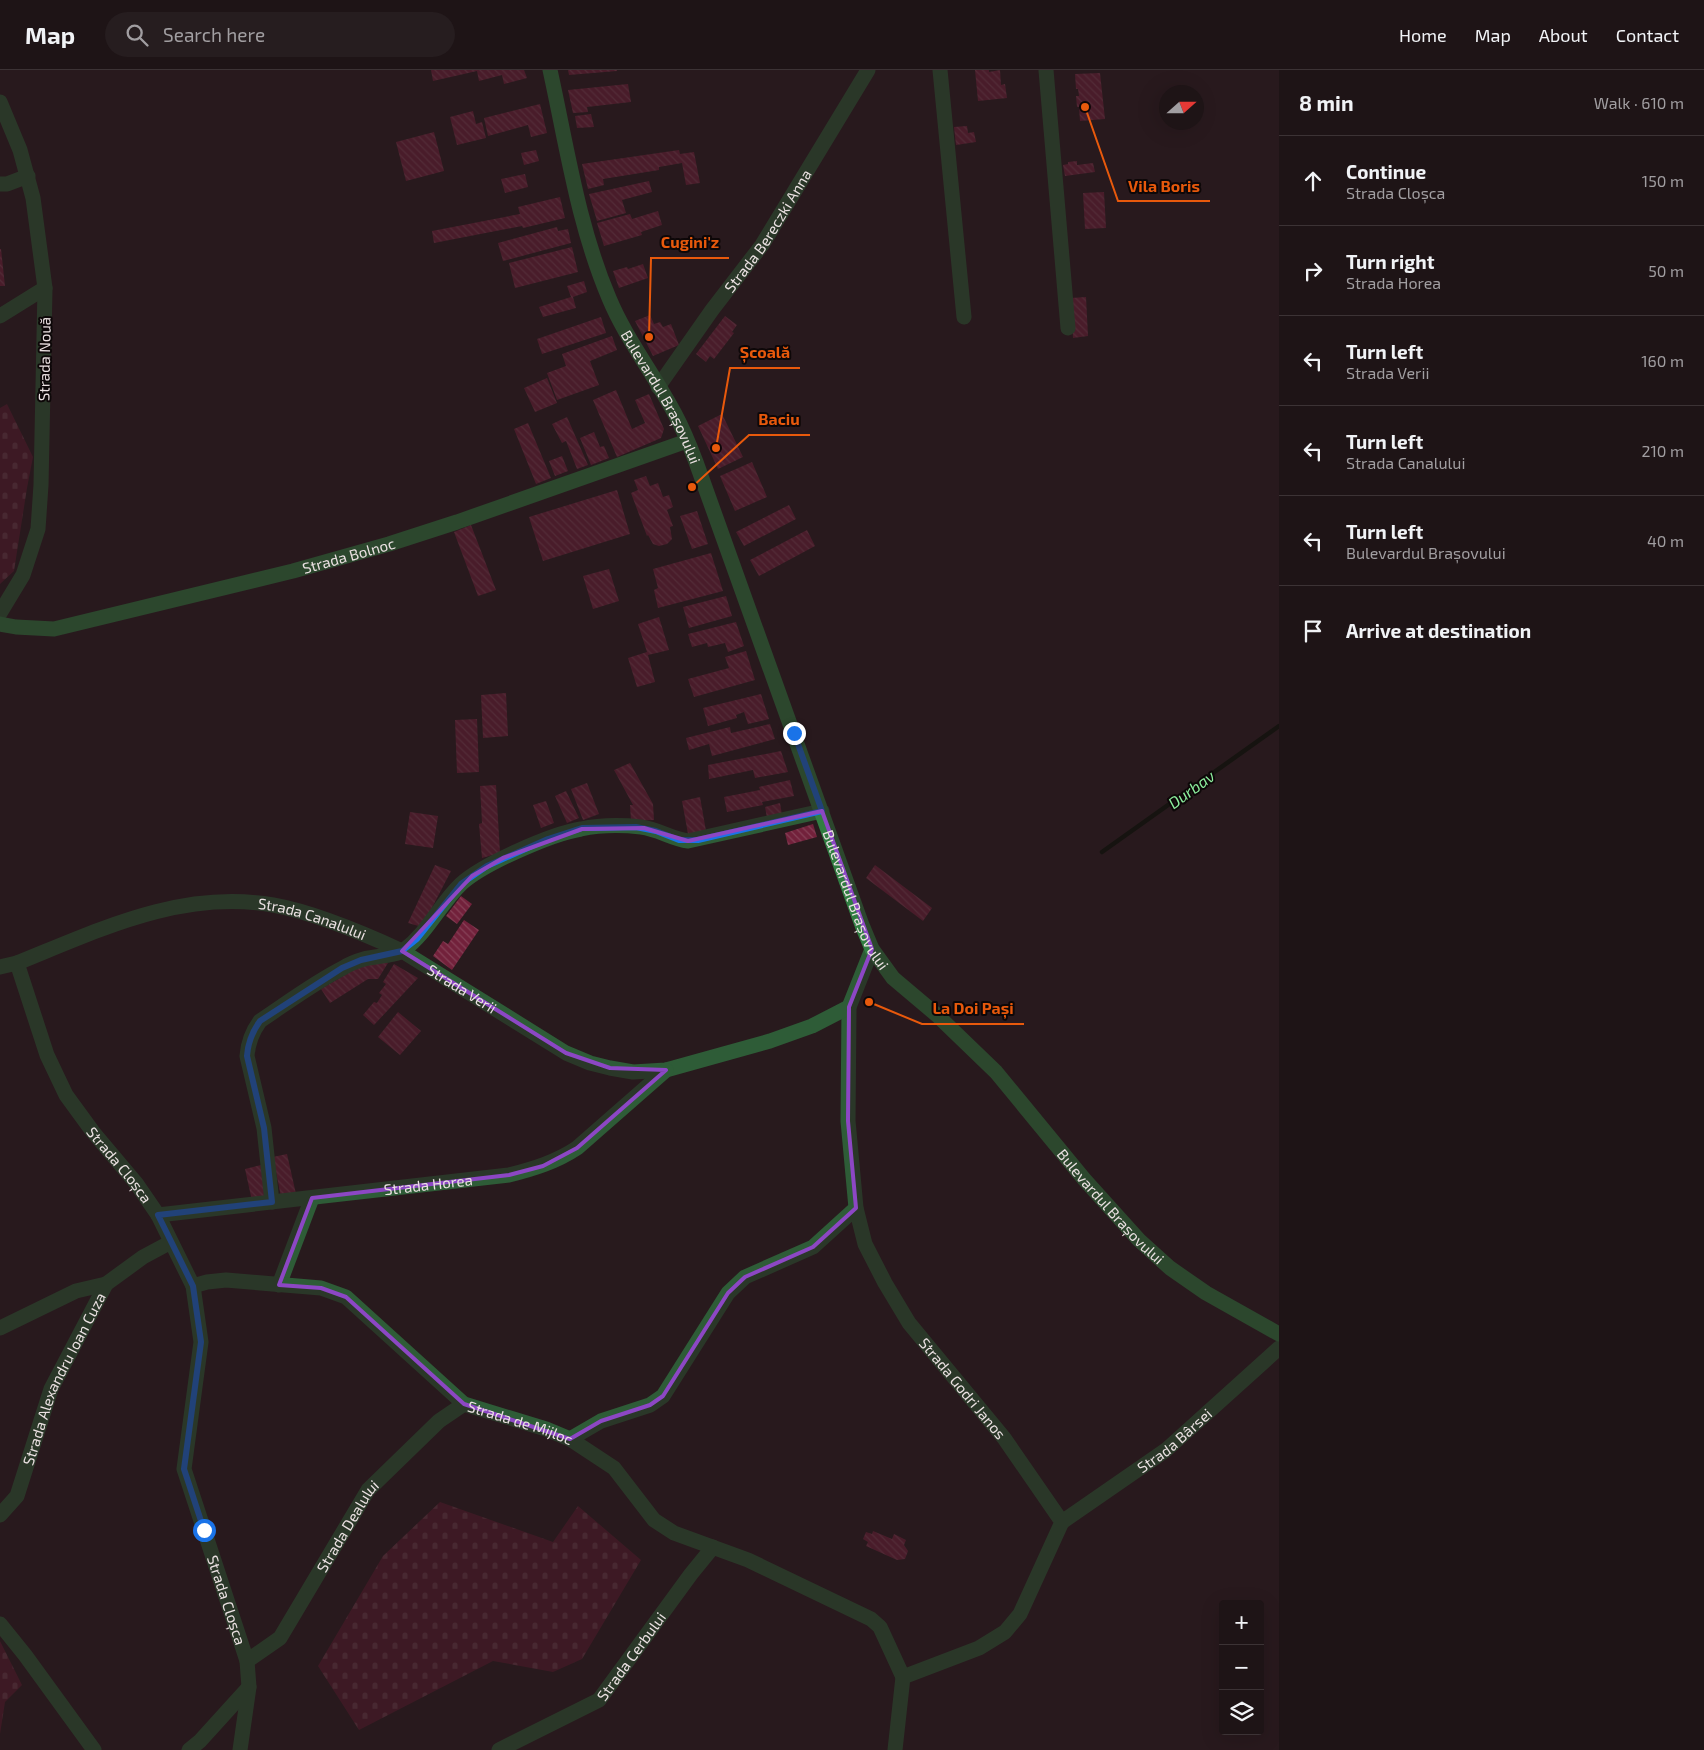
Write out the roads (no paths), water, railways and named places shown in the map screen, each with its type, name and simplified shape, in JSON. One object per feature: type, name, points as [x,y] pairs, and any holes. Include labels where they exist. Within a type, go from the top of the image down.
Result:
[{"type":"main road","name":"Bulevardul Brașovului","points":[[550,70],[570,168],[587,239],[597,268],[609,300],[624,329],[675,414],[696,462],[872,949],[893,978],[951,1028],[996,1072],[1090,1187],[1139,1240],[1170,1268],[1206,1293],[1279,1334]]},
{"type":"main road","name":"Strada Bolnoc","points":[[0,624],[16,627],[54,628],[293,571],[389,544],[457,522],[687,441]]},
{"type":"street","name":"Strada Bereczki Anna","points":[[658,386],[712,310],[762,245],[868,70]]},
{"type":"street","points":[[940,70],[964,316]]},
{"type":"street","points":[[1046,70],[1068,328]]},
{"type":"street","name":"Strada Nouă","points":[[0,102],[20,150],[28,176],[33,198],[45,288],[41,485],[38,529],[23,575],[0,613]]},
{"type":"street","points":[[0,184],[7,184],[28,176]]},
{"type":"street","points":[[0,316],[45,288]]},
{"type":"street","points":[[272,1202],[264,1128],[247,1056],[252,1032],[260,1021],[342,968],[361,960],[402,951],[417,939],[452,894],[472,876],[503,858],[568,832],[596,827],[636,827],[688,841],[822,811]]},
{"type":"street","name":"Strada Canalului","points":[[0,967],[133,917],[177,906],[224,901],[273,905],[302,913],[402,951]]},
{"type":"street","name":"Strada Godri Janos","points":[[872,949],[849,1008],[848,1121],[856,1208],[866,1244],[885,1283],[909,1323],[1004,1438],[1062,1522]]},
{"type":"street","name":"Strada Verii","points":[[402,951],[566,1053],[590,1063],[633,1072],[666,1070],[770,1040],[812,1026],[849,1008]]},
{"type":"street","name":"Strada Cloșca","points":[[17,962],[47,1056],[66,1095],[92,1132],[136,1183],[158,1215],[193,1286],[201,1342],[184,1469],[247,1661],[249,1687],[240,1750]]},
{"type":"street","name":"Strada Horea","points":[[158,1215],[509,1175],[543,1166],[565,1157],[577,1148],[666,1070]]},
{"type":"street","points":[[279,1285],[312,1198]]},
{"type":"street","name":"Strada de Mijloc","points":[[193,1286],[226,1280],[321,1288],[346,1297],[464,1404],[546,1429],[570,1439],[601,1421],[650,1405],[663,1396],[728,1293],[745,1277],[813,1247],[856,1208]]},
{"type":"street","name":"Strada Alexandru Ioan Cuza","points":[[0,1515],[17,1496],[51,1389],[106,1284],[143,1256],[171,1242]]},
{"type":"street","points":[[0,1328],[76,1291],[106,1284]]},
{"type":"street","name":"Strada Bârsei","points":[[1062,1522],[1166,1450],[1279,1348]]},
{"type":"street","name":"Strada Dealului","points":[[247,1661],[280,1638],[368,1490],[439,1421],[464,1404]]},
{"type":"street","points":[[570,1439],[614,1468],[654,1520],[674,1533],[748,1560],[871,1619],[880,1627],[903,1677],[895,1750]]},
{"type":"street","points":[[903,1677],[979,1648],[1005,1632],[1020,1614],[1062,1522]]},
{"type":"street","name":"Strada Cerbului","points":[[499,1750],[599,1700],[691,1574],[714,1547]]},
{"type":"street","points":[[0,1624],[25,1655],[94,1750]]},
{"type":"street","points":[[189,1750],[249,1687]]},
{"type":"waterway","name":"Durbav","points":[[1102,852],[1279,726]]},
{"type":"place","name":"Vila Boris","points":[[1085,107]]},
{"type":"place","name":"Cugini'z","points":[[649,337]]},
{"type":"place","name":"Școală","points":[[716,448]]},
{"type":"place","name":"Baciu","points":[[692,487]]},
{"type":"place","name":"La Doi Pași","points":[[869,1002]]}]
